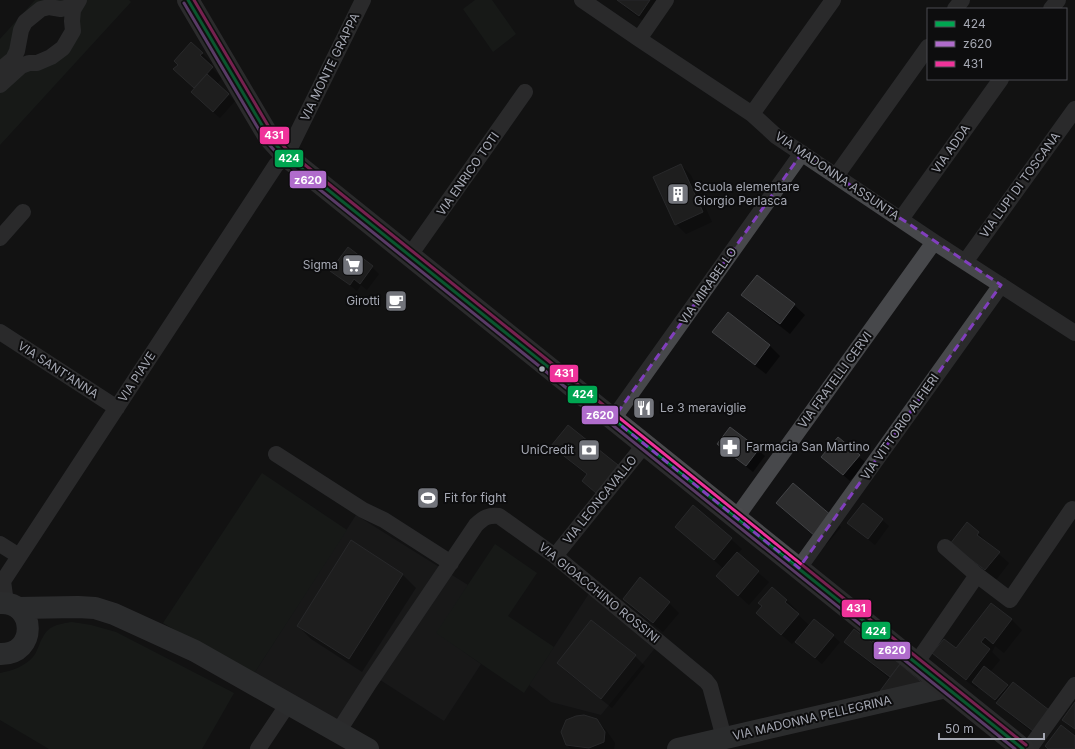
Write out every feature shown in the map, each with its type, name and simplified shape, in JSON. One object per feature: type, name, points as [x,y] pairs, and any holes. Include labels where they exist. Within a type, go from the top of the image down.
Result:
[{"type":"main road","points":[[188,0],[269,137],[286,156],[1023,749]]},
{"type":"street","points":[[0,70],[13,59],[17,51],[21,30],[25,22],[41,9],[49,6],[61,9],[69,7],[78,0]]},
{"type":"street","points":[[0,85],[21,66],[28,63],[37,63],[51,58],[63,48],[73,31],[72,21],[78,0]]},
{"type":"street","name":"VIA MONTE GRAPPA","points":[[286,156],[363,0]]},
{"type":"street","name":"VIA MADONNA ASSUNTA","points":[[582,0],[638,39],[752,114],[776,136],[934,242],[1075,333]]},
{"type":"street","points":[[638,39],[666,0]]},
{"type":"street","points":[[752,114],[833,0]]},
{"type":"street","points":[[956,8],[962,0]]},
{"type":"street","points":[[1052,8],[1058,0]]},
{"type":"street","points":[[836,176],[927,48]]},
{"type":"street","name":"VIA ADDA","points":[[901,220],[1000,80]]},
{"type":"street","name":"VIA ENRICO TOTI","points":[[410,255],[525,92]]},
{"type":"street","name":"VIA LUPI DI TOSCANA","points":[[965,262],[1075,109]]},
{"type":"street","name":"VIA MIRABELLO","points":[[613,419],[802,153]]},
{"type":"street","name":"VIA PIAVE","points":[[8,604],[3,581],[276,165],[286,156]]},
{"type":"street","points":[[0,238],[22,212]]},
{"type":"street","name":"VIA FRATELLI CERVI","points":[[736,518],[934,242]]},
{"type":"street","name":"VIA VITTORIO ALFIERI","points":[[799,568],[1001,285]]},
{"type":"street","name":"VIA SANT'ANNA","points":[[0,332],[117,408]]},
{"type":"street","name":"VIA LEONCAVALLO","points":[[555,556],[645,444]]},
{"type":"street","points":[[276,454],[363,510],[384,520],[451,563]]},
{"type":"street","points":[[945,547],[977,575],[1010,600],[1072,510]]},
{"type":"street","name":"VIA GIOACCHINO ROSSINI","points":[[338,732],[476,524],[487,516],[499,516],[555,556],[706,681],[710,686],[724,738]]},
{"type":"street","points":[[0,544],[19,556]]},
{"type":"street","points":[[916,662],[977,575]]},
{"type":"street","points":[[8,604],[58,608],[95,608],[114,614],[195,651],[368,749]]},
{"type":"street","points":[[0,654],[13,653],[20,648],[25,642],[28,628],[26,617],[8,604]]},
{"type":"street","points":[[28,628],[58,608]]},
{"type":"street","points":[[1029,749],[1075,685]]},
{"type":"street","name":"VIA MADONNA PELLEGRINA","points":[[678,749],[946,687]]},
{"type":"street","points":[[258,749],[288,704]]},
{"type":"highlighted area","points":[[802,153],[1001,285],[799,568],[613,419]]},
{"type":"shaded area","points":[[35,0],[70,0],[50,2],[0,63],[0,39]]},
{"type":"shaded area","points":[[84,0],[129,0],[131,2],[0,145],[0,91],[22,71],[49,63],[76,19]]},
{"type":"shaded area","points":[[475,0],[492,0],[516,34],[493,52],[463,9]]},
{"type":"shaded area","points":[[262,473],[347,530],[253,675],[163,623]]},
{"type":"shaded area","points":[[356,515],[468,585],[437,633],[481,664],[444,721],[377,678],[343,731],[253,675]]},
{"type":"shaded area","points":[[495,544],[537,573],[508,616],[554,647],[524,693],[436,633]]},
{"type":"shaded area","points":[[590,592],[656,647],[601,715],[551,702],[529,685]]},
{"type":"shaded area","points":[[72,622],[91,625],[116,632],[234,693],[202,749],[49,749],[0,720],[0,673],[18,668],[30,660],[35,655],[45,633],[48,630],[59,624]]},
{"type":"building","points":[[617,0],[650,0],[639,16]]},
{"type":"building","points":[[191,42],[203,53],[200,55],[213,67],[194,88],[173,69],[178,65],[174,61]]},
{"type":"building","points":[[207,74],[229,94],[213,112],[191,92]]},
{"type":"building","name":"Scuola elementare Giorgio Perlasca","points":[[681,164],[703,212],[675,225],[653,177]]},
{"type":"building","points":[[348,247],[373,266],[360,284],[354,279],[350,285],[330,271]]},
{"type":"building","points":[[757,275],[795,304],[780,324],[741,295]]},
{"type":"building","points":[[728,312],[770,345],[755,365],[712,332]]},
{"type":"building","points":[[568,425],[618,465],[596,493],[582,481],[587,474],[551,446]]},
{"type":"building","points":[[730,427],[759,449],[746,466],[717,444]]},
{"type":"building","points":[[838,437],[860,455],[843,475],[821,457]]},
{"type":"building","points":[[793,483],[832,516],[815,536],[776,503]]},
{"type":"building","points":[[863,503],[883,519],[868,539],[847,523]]},
{"type":"building","points":[[693,505],[732,538],[714,560],[675,527]]},
{"type":"building","points":[[967,522],[979,532],[977,535],[1000,552],[985,570],[950,544]]},
{"type":"building","points":[[351,540],[403,574],[349,659],[297,626]]},
{"type":"building","points":[[737,552],[759,571],[738,596],[716,576]]},
{"type":"building","points":[[640,577],[670,602],[653,623],[623,599]]},
{"type":"building","points":[[772,587],[787,600],[785,602],[799,614],[781,635],[756,613],[762,606],[758,603]]},
{"type":"building","points":[[991,603],[1012,619],[993,644],[985,637],[981,642],[990,649],[966,680],[932,653],[944,639],[956,648]]},
{"type":"building","points":[[814,619],[834,635],[815,658],[795,642]]},
{"type":"building","points":[[591,620],[636,655],[601,699],[557,663]]},
{"type":"building","points":[[854,629],[900,664],[890,677],[844,642]]},
{"type":"building","points":[[900,664],[926,686],[880,691]]},
{"type":"building","points":[[984,666],[1008,685],[995,700],[972,682]]},
{"type":"building","points":[[1013,682],[1049,710],[1033,731],[996,703]]},
{"type":"building","points":[[1075,702],[1075,729],[1062,720]]},
{"type":"building","points":[[584,715],[597,719],[605,732],[604,742],[589,748],[566,745],[561,732],[566,720]]},
{"type":"building","points":[[1061,725],[1075,736],[1075,749],[1048,749],[1045,746]]},
{"type":"transit line","name":"424","points":[[188,0],[269,137],[286,156],[1023,749]]},
{"type":"transit line","name":"431","points":[[194,0],[273,134],[289,152],[1026,745]]},
{"type":"transit line","name":"z620","points":[[184,3],[265,140],[283,160],[1015,749]]},
{"type":"place","name":"Scuola elementare Giorgio Perlasca","points":[[678,194]]},
{"type":"place","name":"Sigma","points":[[353,265]]},
{"type":"place","name":"Girotti","points":[[396,301]]},
{"type":"place","name":"Le 3 meraviglie","points":[[644,408]]},
{"type":"place","name":"Farmacia San Martino","points":[[730,447]]},
{"type":"place","name":"UniCredit","points":[[589,450]]},
{"type":"place","name":"Fit for fight","points":[[428,498]]}]
